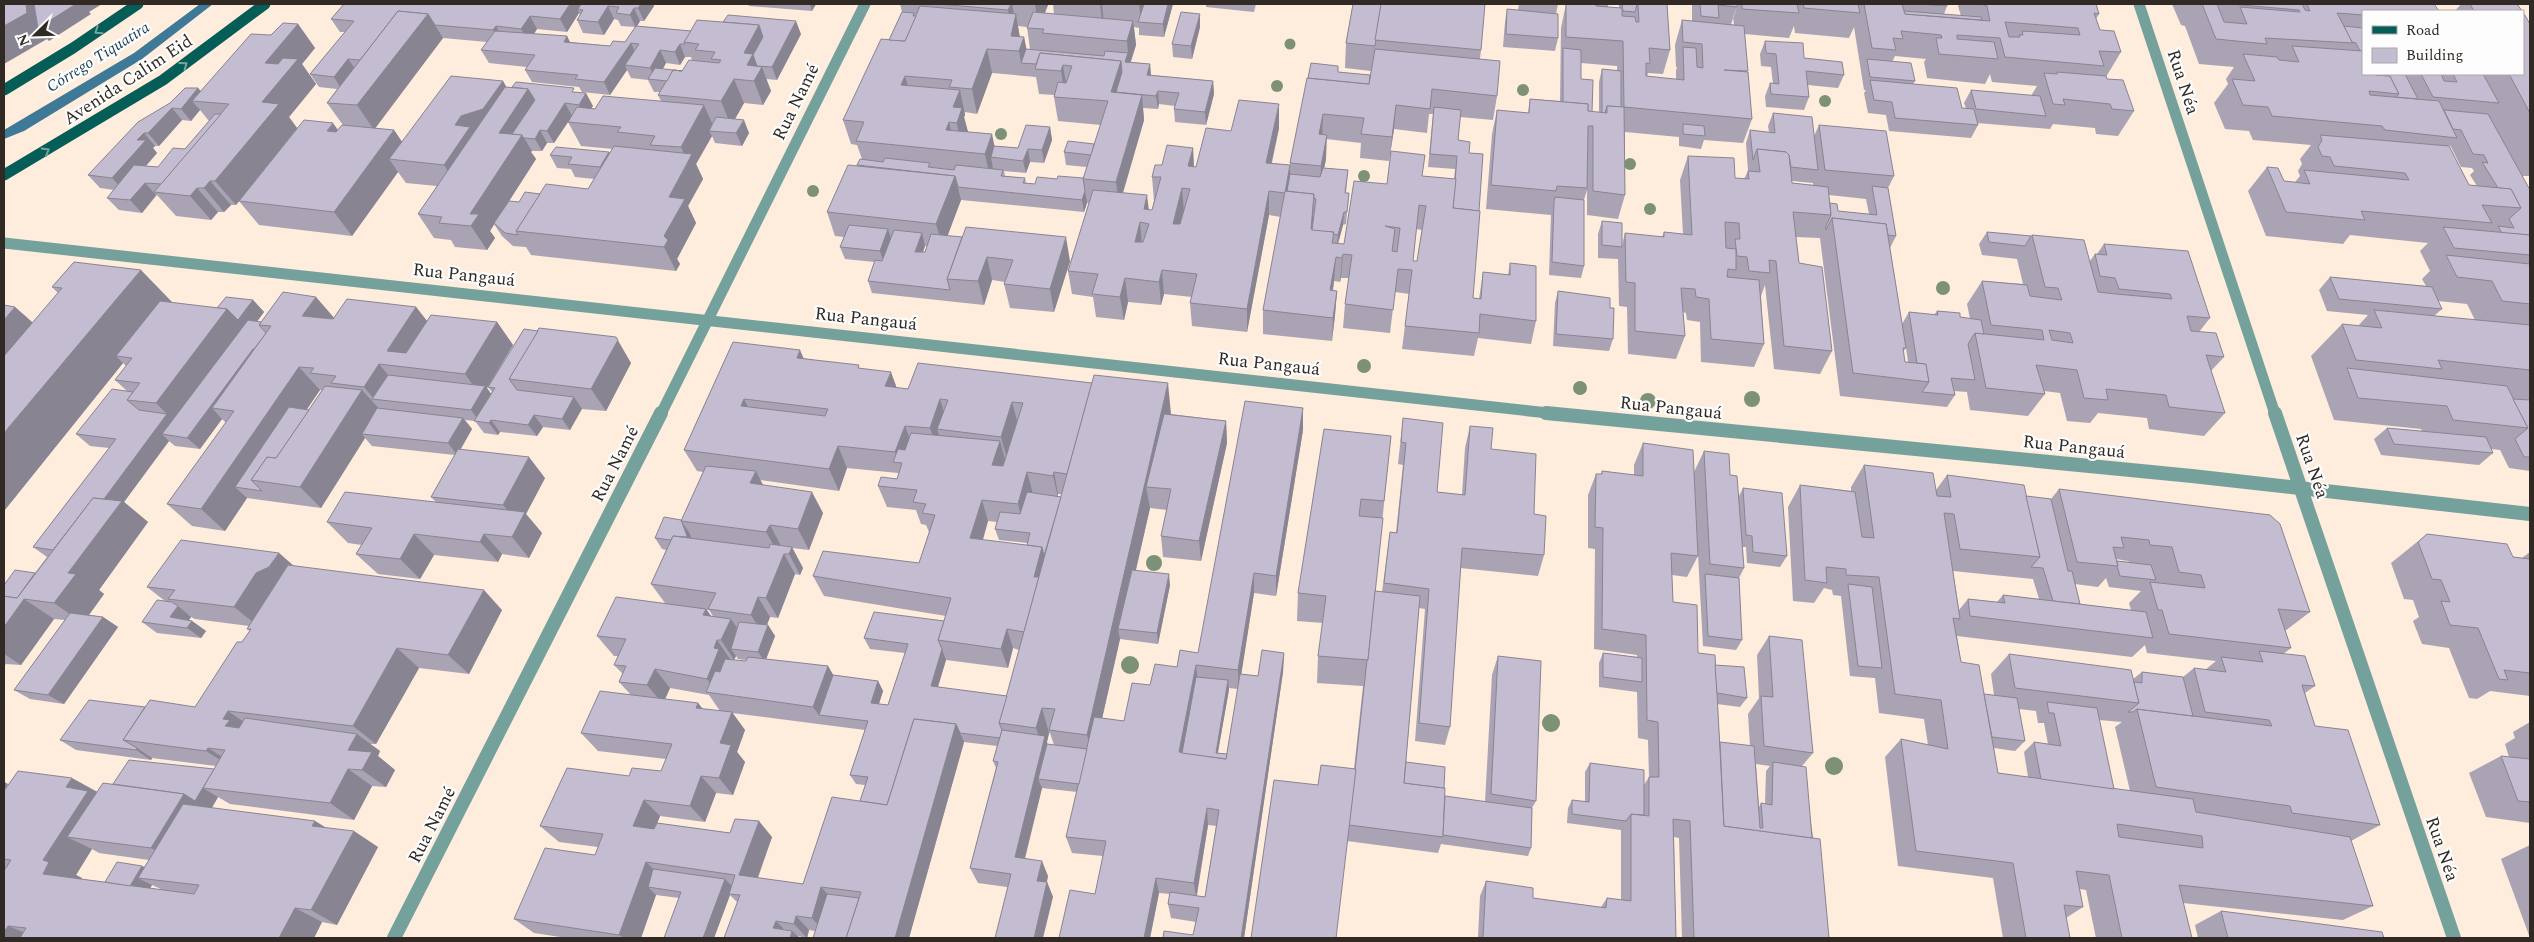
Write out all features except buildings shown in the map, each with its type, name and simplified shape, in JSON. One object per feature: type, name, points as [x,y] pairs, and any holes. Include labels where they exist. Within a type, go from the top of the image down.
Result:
[{"type":"main road","points":[[4,90],[73,48],[138,4]]},
{"type":"main road","name":"Avenida Calim Eid","points":[[4,175],[163,80],[265,4]]},
{"type":"street","name":"Rua Namé","points":[[394,938],[709,319],[865,4]]},
{"type":"street","name":"Rua Néa","points":[[2138,4],[2454,938]]},
{"type":"street","name":"Rua Pangauá","points":[[4,243],[709,319],[1590,418],[2301,488],[2530,514]]},
{"type":"waterway","name":"Córrego Tiquatira","points":[[4,135],[20,128],[138,56],[207,4]]}]
